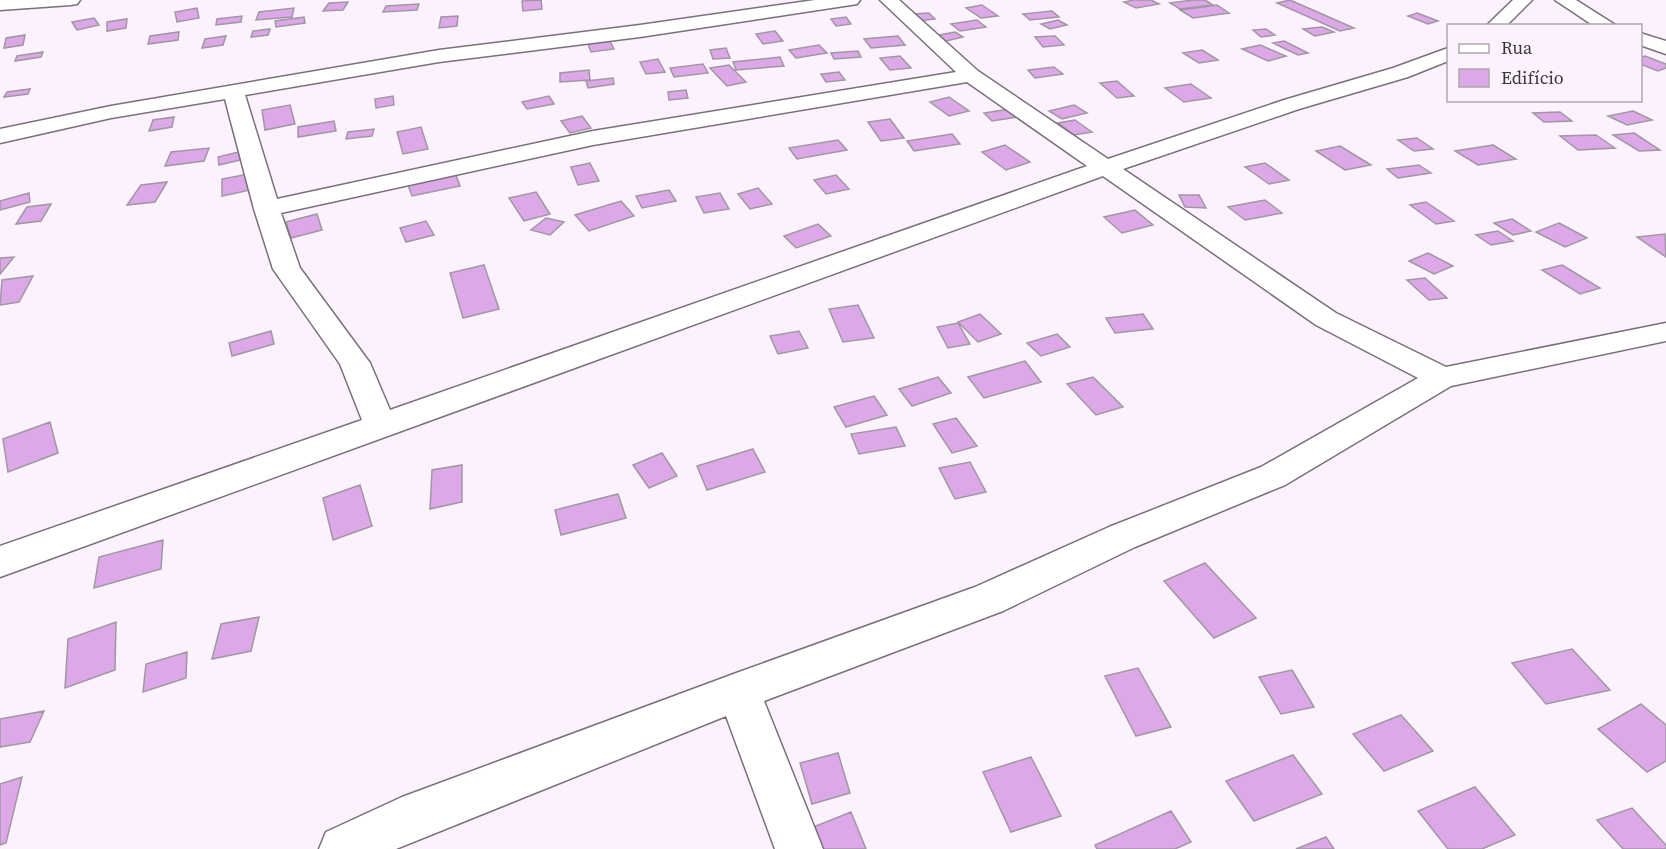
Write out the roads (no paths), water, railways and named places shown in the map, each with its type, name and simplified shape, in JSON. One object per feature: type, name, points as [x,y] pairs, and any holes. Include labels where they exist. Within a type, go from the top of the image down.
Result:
[{"type":"street","points":[[0,5],[71,0]]},
{"type":"street","points":[[0,136],[111,112],[440,56],[640,31],[851,0]]},
{"type":"street","points":[[889,0],[971,75],[1326,319],[1442,378]]},
{"type":"street","points":[[1498,24],[1523,0]]},
{"type":"street","points":[[1564,0],[1605,24]]},
{"type":"street","points":[[1642,38],[1666,48]]},
{"type":"street","points":[[0,562],[1106,167],[1270,111],[1343,88],[1417,69],[1447,55]]},
{"type":"street","points":[[267,208],[593,138],[971,75]]},
{"type":"street","points":[[233,90],[287,269],[355,363],[381,427]]},
{"type":"street","points":[[343,849],[402,821],[989,599],[1122,537],[1273,476],[1442,378],[1666,332]]},
{"type":"street","points":[[739,692],[799,849]]}]
